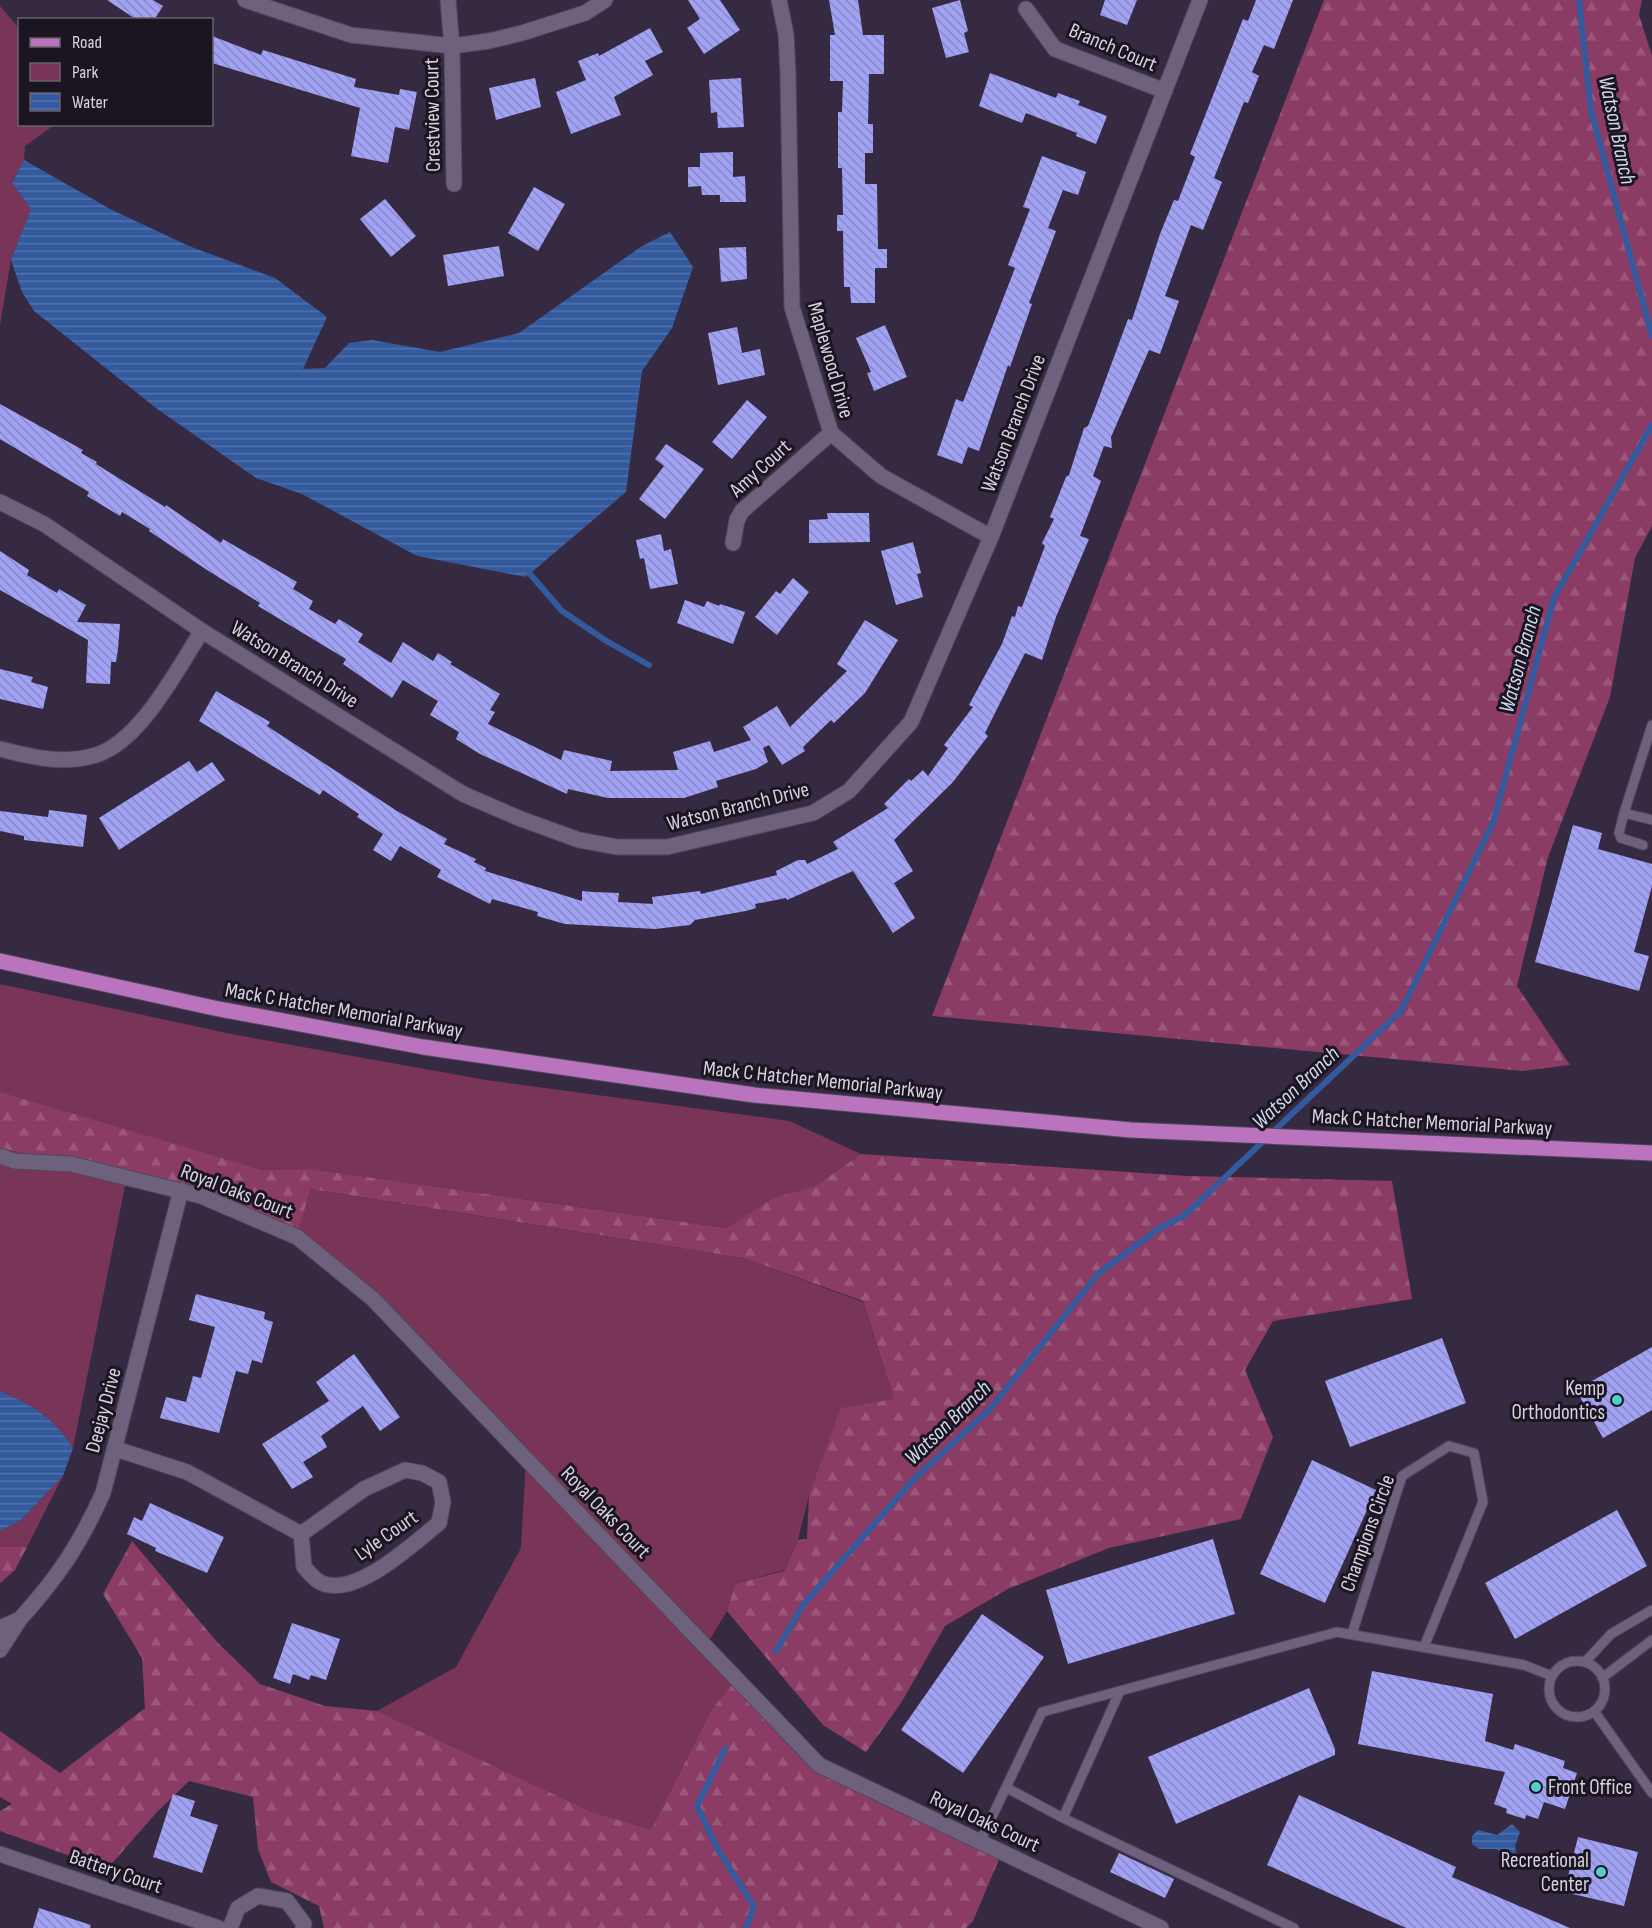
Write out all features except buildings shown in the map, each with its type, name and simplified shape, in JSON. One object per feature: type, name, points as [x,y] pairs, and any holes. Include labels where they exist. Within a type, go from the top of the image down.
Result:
[{"type":"main road","name":"Mack C Hatcher Memorial Parkway","points":[[0,961],[226,1011],[423,1047],[765,1097],[1131,1130],[1652,1153]]},
{"type":"street","points":[[245,0],[351,35],[452,46],[489,41],[522,33],[585,13],[605,0]]},
{"type":"street","name":"Crestview Court","points":[[448,0],[452,46],[454,184]]},
{"type":"street","name":"Maplewood Drive","points":[[779,0],[786,34],[788,74],[792,307],[831,433],[881,476],[991,537]]},
{"type":"street","name":"Watson Branch Drive","points":[[0,502],[44,524],[202,631],[463,794],[521,819],[579,840],[616,847],[667,847],[813,813],[849,791],[911,722],[991,537],[1200,0]]},
{"type":"street","name":"Branch Court","points":[[1026,9],[1055,49],[1165,91]]},
{"type":"street","name":"Amy Court","points":[[733,543],[737,520],[742,511],[831,433]]},
{"type":"street","points":[[0,749],[49,759],[84,757],[106,750],[130,732],[147,714],[202,631]]},
{"type":"street","name":"Royal Oaks Court","points":[[5,1161],[71,1164],[181,1190],[201,1196],[297,1237],[373,1299],[819,1765],[1161,1928]]},
{"type":"street","name":"Deejay Drive","points":[[0,1650],[20,1619],[55,1580],[85,1533],[103,1493],[181,1190]]},
{"type":"street","points":[[116,1449],[187,1472],[301,1534]]},
{"type":"street","name":"Lyle Court","points":[[405,1470],[422,1473],[439,1482],[443,1502],[439,1523],[394,1559],[348,1585],[321,1583],[304,1568],[301,1534],[364,1489],[405,1470]]},
{"type":"street","name":"Deejay Drive","points":[[0,1628],[20,1619]]},
{"type":"street","name":"Battery Court","points":[[0,1854],[219,1928]]},
{"type":"street","points":[[230,1928],[238,1908],[258,1896],[288,1901],[304,1924],[303,1928]]},
{"type":"lane","points":[[1643,845],[1621,838],[1619,833],[1652,725]]},
{"type":"lane","points":[[1624,813],[1652,820]]},
{"type":"lane","name":"Champions Circle","points":[[1352,1634],[1402,1476],[1449,1446],[1474,1453],[1483,1502],[1424,1647]]},
{"type":"lane","points":[[1585,1662],[1611,1634],[1652,1610]]},
{"type":"lane","points":[[981,1842],[1042,1712],[1119,1693],[1337,1632],[1524,1665],[1552,1676]]},
{"type":"lane","points":[[1602,1678],[1652,1640]]},
{"type":"lane","points":[[1569,1662],[1585,1662],[1592,1665],[1602,1678],[1604,1696],[1594,1711],[1587,1715],[1573,1717],[1559,1711],[1550,1698],[1552,1676],[1562,1665],[1569,1662]]},
{"type":"lane","points":[[1063,1818],[1119,1693]]},
{"type":"lane","points":[[1594,1711],[1652,1793]]},
{"type":"lane","points":[[1006,1788],[1063,1818],[1294,1928]]},
{"type":"green space","points":[[1324,0],[1642,0],[1639,15],[1652,56],[1652,526],[1635,558],[1610,697],[1548,857],[1517,986],[1570,1065],[1523,1071],[932,1016]]},
{"type":"green space","points":[[0,6],[18,27],[18,126],[53,126],[25,146],[24,160],[12,182],[31,209],[11,260],[0,325]]},
{"type":"green space","points":[[0,984],[231,1034],[486,1080],[789,1121],[861,1154],[815,1186],[773,1198],[728,1228],[310,1169],[262,1170],[0,1096]]},
{"type":"green space","points":[[0,1092],[262,1170],[310,1169],[727,1228],[773,1198],[815,1186],[861,1154],[1187,1176],[1392,1181],[1412,1299],[1273,1321],[1245,1370],[1273,1437],[1241,1519],[1109,1548],[1008,1589],[945,1626],[901,1703],[866,1752],[823,1725],[727,1611],[735,1584],[784,1571],[798,1540],[807,1539],[809,1495],[841,1408],[894,1399],[863,1301],[743,1258],[310,1189],[297,1237],[200,1193],[0,1148]]},
{"type":"green space","points":[[0,1148],[127,1176],[73,1448],[57,1427],[41,1413],[0,1391]]},
{"type":"green space","points":[[309,1189],[743,1258],[863,1302],[894,1399],[809,1495],[798,1540],[784,1570],[735,1584],[727,1611],[706,1646],[737,1679],[712,1709],[651,1831],[592,1812],[377,1711],[456,1667],[521,1548],[526,1459],[373,1299],[297,1237]]},
{"type":"green space","points":[[63,1476],[27,1547],[0,1547],[0,1531],[21,1520]]},
{"type":"green space","points":[[132,1541],[217,1642],[260,1684],[325,1706],[377,1711],[592,1812],[651,1830],[712,1709],[737,1679],[819,1765],[1002,1852],[973,1921],[966,1928],[324,1928],[319,1906],[271,1882],[258,1849],[253,1797],[189,1781],[157,1812],[107,1869],[0,1831],[0,1811],[12,1804],[0,1797],[0,1731],[60,1773],[145,1708],[142,1658],[103,1594]]},
{"type":"green space","points":[[0,1547],[27,1547],[15,1570],[0,1583]]},
{"type":"water","points":[[24,160],[112,210],[189,246],[275,278],[327,317],[303,369],[325,368],[349,343],[372,340],[440,352],[519,333],[642,246],[670,232],[693,267],[672,328],[642,371],[626,492],[526,577],[417,556],[302,494],[256,478],[156,408],[34,311],[22,292],[11,260],[31,209],[12,183]]},
{"type":"water","points":[[0,1391],[41,1413],[57,1427],[73,1448],[63,1476],[21,1520],[0,1531]]},
{"type":"water","points":[[1512,1824],[1520,1832],[1515,1846],[1517,1857],[1514,1862],[1505,1861],[1497,1849],[1479,1849],[1472,1844],[1472,1836],[1478,1830],[1497,1835]]},
{"type":"waterway","name":"Watson Branch","points":[[1579,0],[1591,111],[1652,336]]},
{"type":"waterway","name":"Watson Branch","points":[[776,1651],[803,1605],[913,1480],[990,1409],[1098,1274],[1158,1229],[1185,1215],[1401,1011],[1493,823],[1554,598],[1652,425]]},
{"type":"waterway","points":[[530,574],[562,611],[608,642],[649,665]]},
{"type":"waterway","name":"Watson Branch","points":[[725,1749],[697,1806],[718,1850],[754,1906],[746,1928]]},
{"type":"place","name":"Kemp Orthodontics","points":[[1617,1400]]},
{"type":"place","name":"Front Office","points":[[1536,1787]]},
{"type":"place","name":"Recreational Center","points":[[1601,1872]]}]
